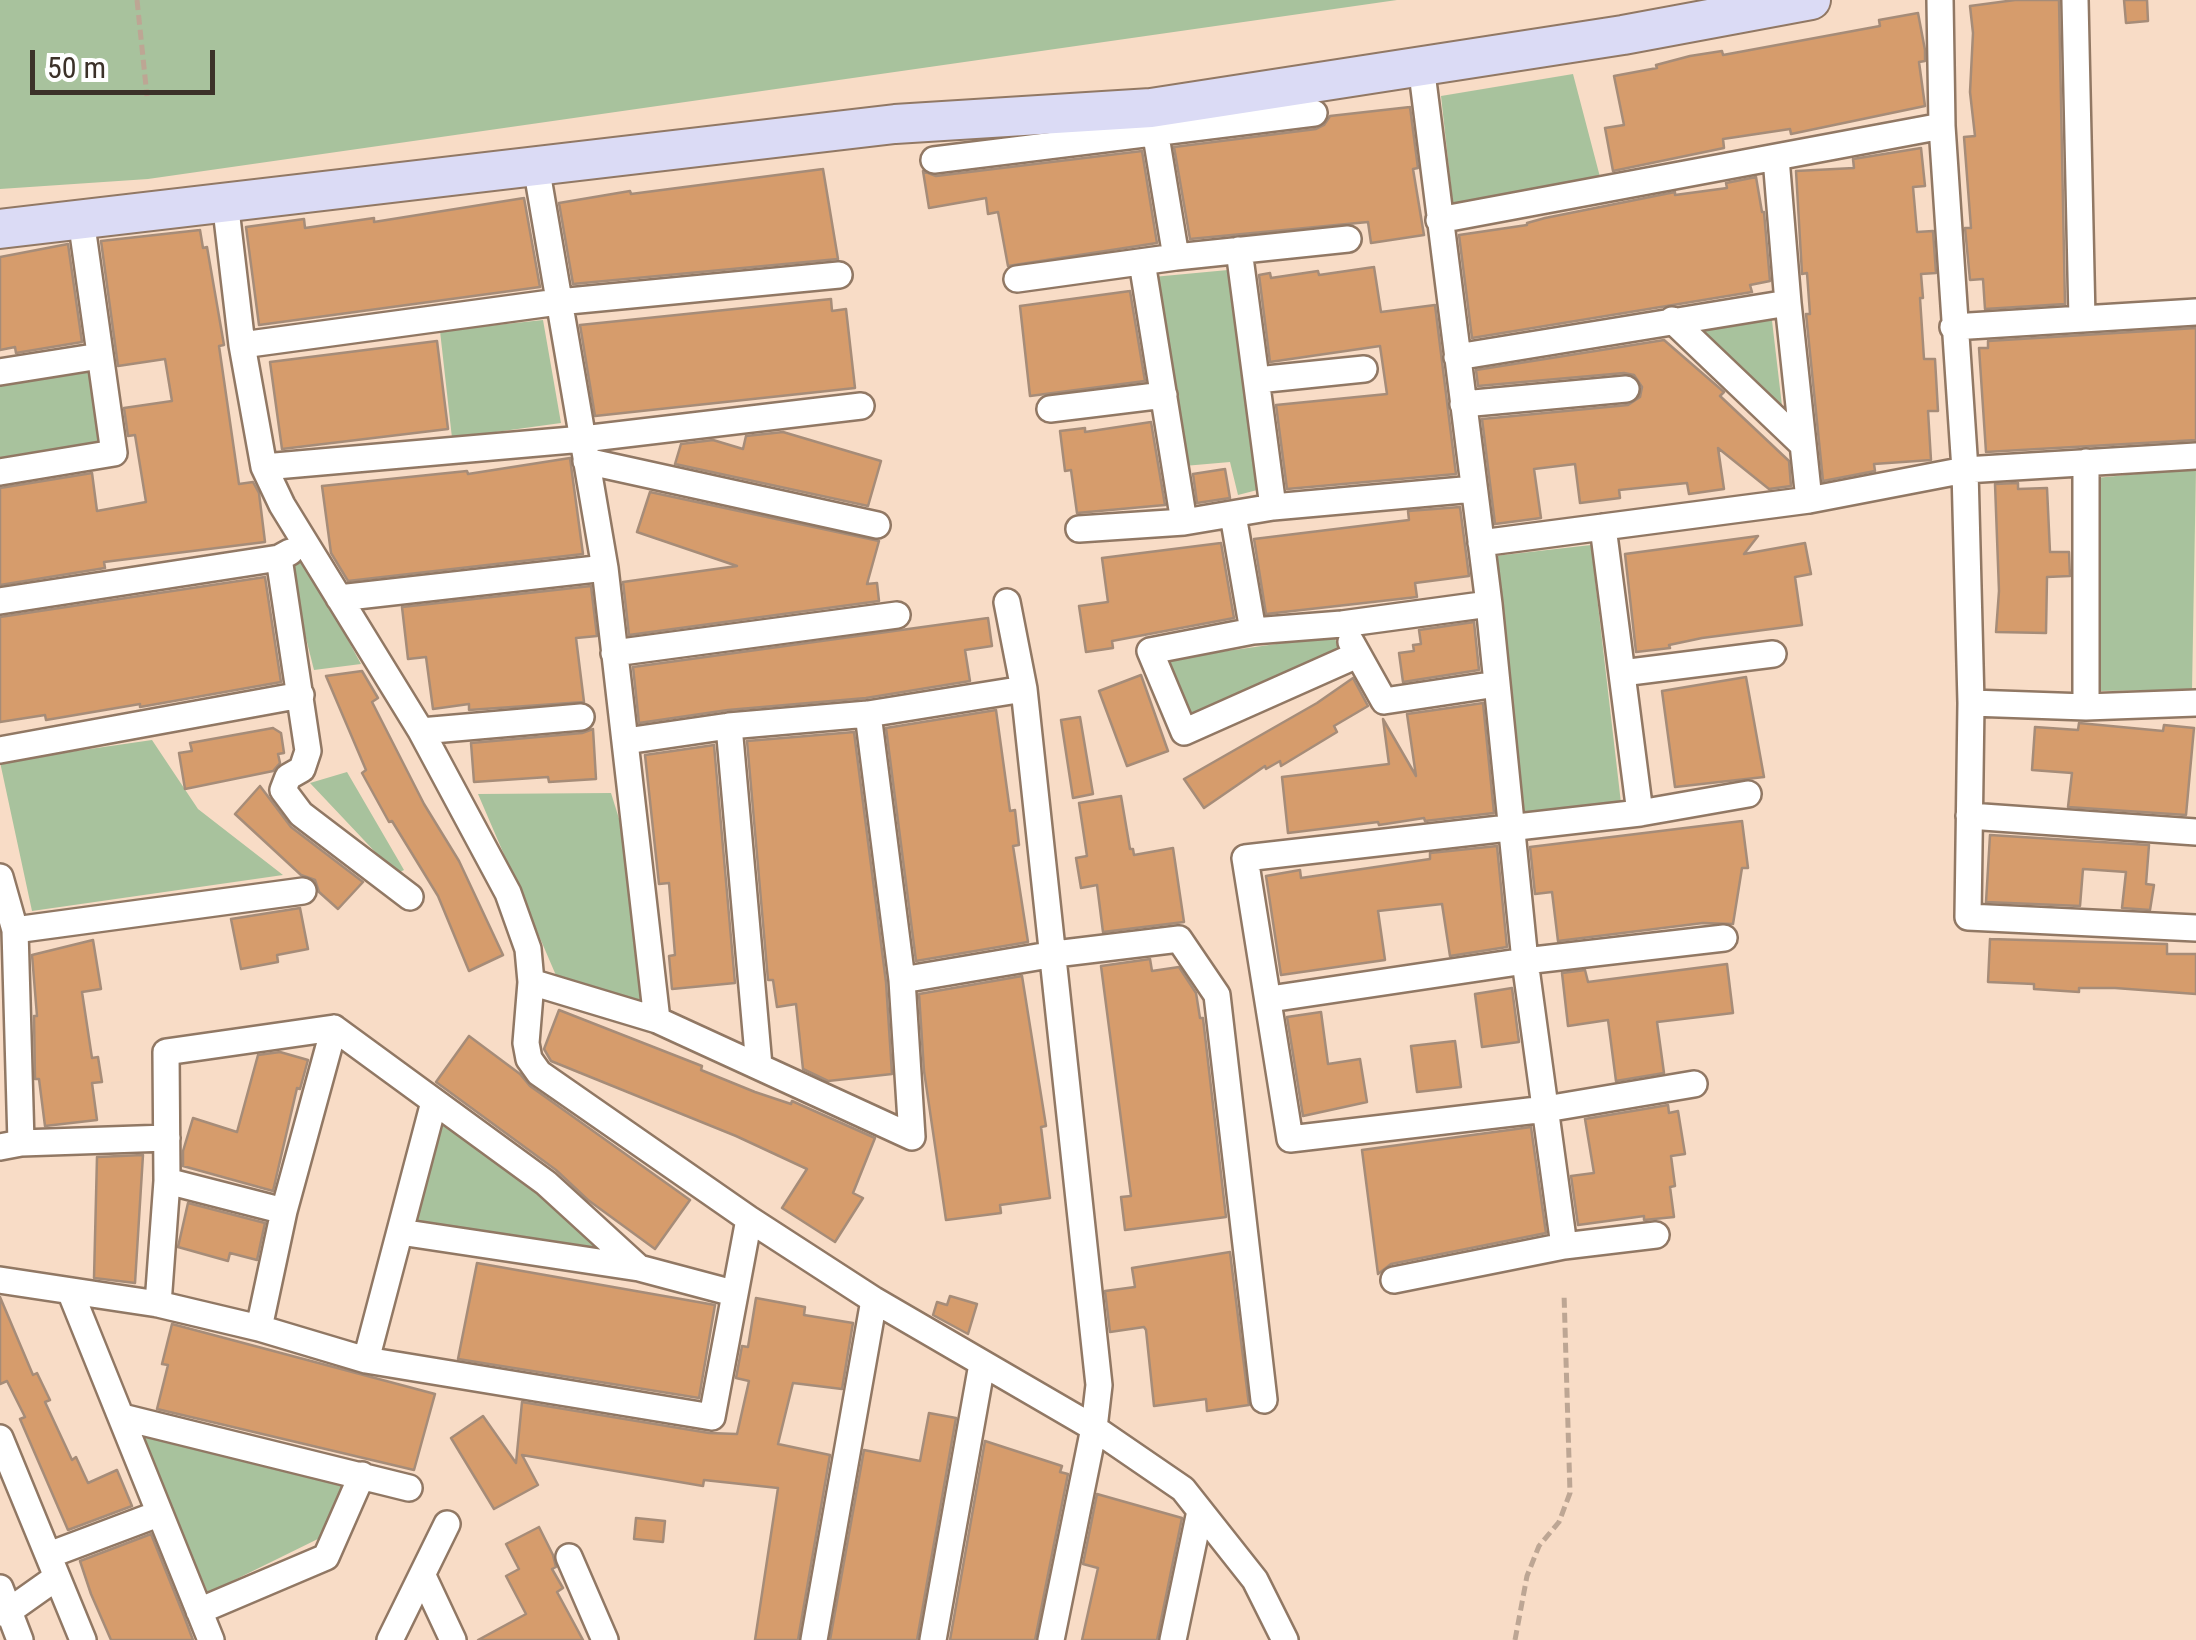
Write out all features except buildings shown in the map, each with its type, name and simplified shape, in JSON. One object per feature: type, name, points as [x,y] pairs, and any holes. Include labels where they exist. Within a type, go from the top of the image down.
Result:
[{"type":"street","points":[[934,160],[1421,65],[1622,35],[1811,0]]},
{"type":"street","points":[[1940,0],[1942,126],[1965,470],[1970,703],[1968,917],[2196,928]]},
{"type":"street","points":[[2074,0],[2082,319]]},
{"type":"street","points":[[1421,65],[1489,604],[1510,829],[1564,1246]]},
{"type":"street","points":[[0,229],[878,126],[1314,113]]},
{"type":"street","points":[[1154,120],[1176,257]]},
{"type":"street","points":[[1439,220],[1942,126]]},
{"type":"street","points":[[1776,158],[1809,500]]},
{"type":"street","points":[[536,166],[604,568],[656,1020]]},
{"type":"street","points":[[224,201],[242,346],[264,467],[273,490],[421,731],[508,893],[528,949],[531,982],[526,1044],[529,1059],[539,1073],[749,1219],[874,1300],[1094,1428],[1184,1489],[1255,1580],[1285,1640]]},
{"type":"street","points":[[0,472],[114,453],[81,220]]},
{"type":"street","points":[[1017,279],[1348,239]]},
{"type":"street","points":[[1240,250],[1272,507]]},
{"type":"street","points":[[1142,262],[1184,522]]},
{"type":"street","points":[[242,346],[558,302],[839,275]]},
{"type":"street","points":[[1457,357],[1788,303]]},
{"type":"street","points":[[1953,327],[2196,312]]},
{"type":"street","points":[[1672,320],[1802,444]]},
{"type":"street","points":[[0,372],[100,356]]},
{"type":"street","points":[[1256,380],[1364,368]]},
{"type":"street","points":[[1463,404],[1626,389]]},
{"type":"street","points":[[1050,408],[1164,395]]},
{"type":"street","points":[[264,467],[584,450],[861,406]]},
{"type":"street","points":[[584,450],[877,526]]},
{"type":"street","points":[[1481,542],[1809,500],[1965,470],[2196,456]]},
{"type":"street","points":[[2086,462],[2086,706]]},
{"type":"street","points":[[1079,529],[1184,522],[1272,507],[1474,489]]},
{"type":"street","points":[[1233,515],[1253,631]]},
{"type":"street","points":[[1603,527],[1640,813]]},
{"type":"street","points":[[0,602],[279,558],[306,544]]},
{"type":"street","points":[[279,558],[308,751],[302,769],[284,782],[286,797],[301,814],[410,897]]},
{"type":"street","points":[[339,598],[604,568]]},
{"type":"street","points":[[1007,602],[1024,689],[1099,1386],[1094,1428],[1050,1640]]},
{"type":"street","points":[[1358,654],[1184,732],[1150,650],[1253,631],[1342,624],[1489,604]]},
{"type":"street","points":[[614,652],[897,615]]},
{"type":"street","points":[[1342,624],[1384,701],[1496,684]]},
{"type":"street","points":[[1622,673],[1772,654]]},
{"type":"street","points":[[626,741],[729,726],[868,714],[1024,689]]},
{"type":"street","points":[[0,750],[301,695]]},
{"type":"street","points":[[1970,703],[2196,703]]},
{"type":"street","points":[[531,982],[656,1020],[912,1136],[902,980],[868,714]]},
{"type":"street","points":[[421,731],[581,716]]},
{"type":"street","points":[[729,726],[759,1066]]},
{"type":"street","points":[[1694,1084],[1546,1109],[1290,1139],[1246,858],[1640,813],[1748,794]]},
{"type":"street","points":[[1969,816],[2196,832]]},
{"type":"street","points":[[0,878],[14,930],[11,1145],[167,1138]]},
{"type":"street","points":[[14,930],[303,892]]},
{"type":"street","points":[[1270,999],[1526,961],[1724,938]]},
{"type":"street","points":[[902,980],[1055,954],[1179,939],[1217,994],[1264,1400]]},
{"type":"street","points":[[258,1328],[284,1211],[334,1028]]},
{"type":"street","points":[[158,1304],[167,1180],[166,1052],[334,1028],[546,1183],[639,1268]]},
{"type":"street","points":[[366,1360],[434,1102]]},
{"type":"street","points":[[167,1180],[284,1211]]},
{"type":"street","points":[[0,1280],[158,1304],[366,1360],[712,1417],[749,1219]]},
{"type":"street","points":[[400,1232],[639,1268],[734,1293]]},
{"type":"street","points":[[1394,1280],[1564,1246],[1656,1235]]},
{"type":"street","points":[[70,1292],[211,1640]]},
{"type":"street","points":[[814,1640],[874,1300]]},
{"type":"street","points":[[933,1640],[982,1364]]},
{"type":"street","points":[[122,1418],[409,1488]]},
{"type":"street","points":[[0,1438],[83,1640]]},
{"type":"street","points":[[199,1610],[326,1557],[362,1475]]},
{"type":"street","points":[[1173,1640],[1200,1511]]},
{"type":"street","points":[[20,1640],[3,1604],[53,1566],[158,1514]]},
{"type":"street","points":[[390,1640],[447,1524]]},
{"type":"street","points":[[569,1557],[605,1640]]},
{"type":"street","points":[[423,1576],[454,1640]]},
{"type":"path","points":[[137,0],[147,96]]},
{"type":"path","points":[[1515,1640],[1527,1576],[1539,1546],[1559,1522],[1570,1493],[1564,1292]]},
{"type":"green space","points":[[0,0],[1397,0],[148,179],[0,189]]},
{"type":"green space","points":[[1573,74],[1600,177],[1453,205],[1441,96]]},
{"type":"green space","points":[[1228,270],[1261,489],[1238,495],[1230,462],[1184,466],[1153,277]]},
{"type":"green space","points":[[1771,312],[1784,423],[1689,326]]},
{"type":"green space","points":[[543,320],[561,423],[452,438],[440,331]]},
{"type":"green space","points":[[89,361],[103,441],[0,462],[0,378]]},
{"type":"green space","points":[[2196,468],[2192,690],[2094,691],[2096,478]]},
{"type":"green space","points":[[1591,545],[1621,803],[1521,815],[1495,556]]},
{"type":"green space","points":[[303,557],[361,664],[314,670],[287,563]]},
{"type":"green space","points":[[1333,636],[1343,652],[1188,721],[1163,660]]},
{"type":"green space","points":[[152,740],[198,809],[283,875],[32,911],[0,762]]},
{"type":"green space","points":[[347,772],[404,870],[396,874],[310,783]]},
{"type":"green space","points":[[611,793],[626,841],[643,1003],[558,980],[478,794]]},
{"type":"green space","points":[[442,1120],[530,1181],[626,1262],[416,1225]]},
{"type":"green space","points":[[140,1434],[343,1483],[326,1535],[208,1593]]}]
